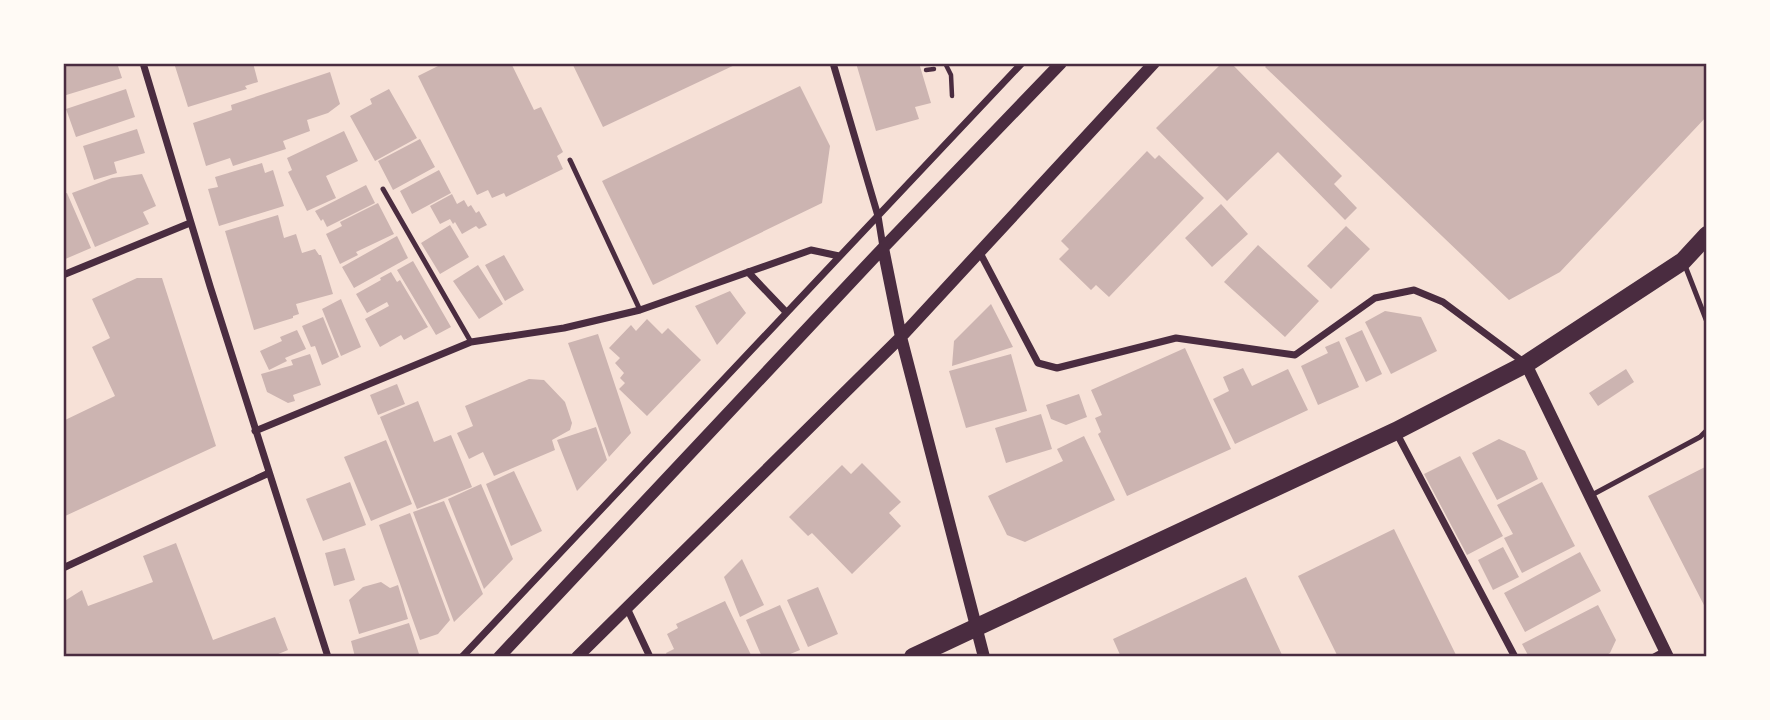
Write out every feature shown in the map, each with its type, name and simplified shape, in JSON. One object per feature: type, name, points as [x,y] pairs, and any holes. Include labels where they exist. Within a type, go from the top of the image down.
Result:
[{"type":"main road","points":[[913,657],[1396,431],[1526,364],[1683,261],[1707,235]]},
{"type":"street","points":[[143,63],[255,432],[328,657]]},
{"type":"street","points":[[832,63],[878,216],[901,337],[974,627],[984,657]]},
{"type":"street","points":[[462,657],[1022,63]]},
{"type":"street","points":[[499,657],[883,248],[1061,63]]},
{"type":"street","points":[[577,657],[901,337],[1154,63]]},
{"type":"street","points":[[63,275],[190,223]]},
{"type":"street","points":[[255,432],[471,342],[564,328],[640,310],[811,250],[839,256]]},
{"type":"street","points":[[979,250],[1038,363],[1057,368],[1176,338],[1295,355],[1375,298],[1414,290],[1443,302],[1526,364],[1662,655]]},
{"type":"street","points":[[748,272],[786,312]]},
{"type":"street","points":[[1396,431],[1515,657]]},
{"type":"street","points":[[63,568],[269,473]]},
{"type":"street","points":[[627,608],[650,657]]},
{"type":"lane","points":[[570,160],[640,310]]},
{"type":"lane","points":[[383,189],[471,342]]},
{"type":"lane","points":[[1683,261],[1707,322]]},
{"type":"lane","points":[[1590,496],[1700,437],[1707,430]]},
{"type":"path","points":[[945,63],[951,75],[953,96]]},
{"type":"path","points":[[926,70],[934,69]]},
{"type":"building","points":[[63,63],[117,63],[122,78],[63,96]]},
{"type":"building","points":[[174,63],[253,63],[258,82],[245,86],[247,89],[188,107]]},
{"type":"building","points":[[444,63],[511,63],[534,110],[541,107],[563,152],[557,156],[563,169],[506,197],[504,193],[492,198],[488,190],[477,195],[418,76]]},
{"type":"building","points":[[572,63],[739,63],[603,127]]},
{"type":"building","points":[[856,63],[919,63],[931,103],[915,107],[919,119],[876,131]]},
{"type":"building","points":[[1222,63],[1231,63],[1342,176],[1334,184],[1357,208],[1345,220],[1278,152],[1227,201],[1156,128]]},
{"type":"building","points":[[1269,63],[1707,63],[1707,116],[1560,272],[1509,300],[1265,67]]},
{"type":"building","points":[[330,72],[340,104],[328,113],[307,120],[310,131],[283,141],[286,149],[233,166],[230,158],[206,166],[193,123],[232,110],[231,105]]},
{"type":"building","points":[[800,86],[830,146],[822,203],[653,285],[602,181]]},
{"type":"building","points":[[126,89],[135,117],[76,137],[66,109]]},
{"type":"building","points":[[389,89],[417,138],[375,161],[350,116],[372,104],[370,99]]},
{"type":"building","points":[[137,129],[145,153],[114,162],[117,173],[94,180],[83,146]]},
{"type":"building","points":[[344,131],[358,161],[326,176],[336,198],[307,211],[288,172],[292,170],[287,158]]},
{"type":"building","points":[[420,139],[435,167],[393,190],[378,161]]},
{"type":"building","points":[[1147,151],[1155,159],[1159,155],[1204,198],[1109,297],[1096,285],[1091,290],[1059,259],[1069,249],[1061,241]]},
{"type":"building","points":[[262,163],[265,173],[273,170],[284,206],[219,226],[208,189],[218,187],[215,177]]},
{"type":"building","points":[[439,170],[451,193],[412,214],[400,191]]},
{"type":"building","points":[[142,174],[156,206],[143,212],[149,224],[95,247],[72,193],[112,178]]},
{"type":"building","points":[[366,185],[375,203],[327,227],[323,219],[321,221],[315,211]]},
{"type":"building","points":[[67,193],[91,248],[63,260],[63,194]]},
{"type":"building","points":[[452,194],[457,204],[464,200],[476,213],[479,211],[487,225],[479,229],[476,226],[462,234],[450,219],[440,224],[430,206]]},
{"type":"building","points":[[378,203],[394,234],[356,252],[358,255],[340,264],[326,234],[342,226],[340,222]]},
{"type":"building","points":[[1221,204],[1248,234],[1212,267],[1185,238]]},
{"type":"building","points":[[278,215],[284,238],[296,234],[302,253],[315,249],[321,255],[333,294],[296,304],[299,314],[293,318],[254,330],[225,231]]},
{"type":"building","points":[[450,225],[469,257],[440,274],[421,243]]},
{"type":"building","points":[[1346,226],[1370,249],[1331,289],[1307,266]]},
{"type":"building","points":[[397,236],[408,258],[354,288],[342,267]]},
{"type":"building","points":[[1258,245],[1319,301],[1285,337],[1224,282]]},
{"type":"building","points":[[504,255],[524,290],[505,301],[485,265]]},
{"type":"building","points":[[413,261],[451,327],[436,335],[397,270]]},
{"type":"building","points":[[478,265],[503,304],[479,319],[453,281]]},
{"type":"building","points":[[391,272],[397,282],[400,280],[428,327],[404,340],[401,335],[380,347],[365,319],[389,306],[387,302],[367,313],[356,294]]},
{"type":"building","points":[[137,278],[162,278],[216,446],[63,517],[63,421],[115,396],[92,347],[110,338],[92,299]]},
{"type":"building","points":[[730,291],[746,313],[717,345],[695,306]]},
{"type":"building","points":[[341,299],[361,347],[341,356],[322,309]]},
{"type":"building","points":[[991,304],[1013,347],[952,366],[954,341]]},
{"type":"building","points":[[1385,311],[1421,317],[1437,351],[1391,374],[1365,322]]},
{"type":"building","points":[[323,317],[339,357],[322,365],[315,346],[311,347],[302,326]]},
{"type":"building","points":[[647,319],[662,334],[668,328],[701,360],[647,416],[619,389],[625,383],[620,378],[624,373],[615,363],[620,358],[609,348],[631,325],[636,331]]},
{"type":"building","points":[[297,330],[306,349],[285,358],[287,361],[269,370],[260,351],[282,341],[280,337]]},
{"type":"building","points":[[1362,330],[1382,374],[1366,382],[1345,338]]},
{"type":"building","points":[[598,334],[631,433],[609,457],[568,343]]},
{"type":"building","points":[[1339,341],[1359,387],[1318,405],[1301,366],[1328,353],[1325,347]]},
{"type":"building","points":[[1185,348],[1231,449],[1127,496],[1098,434],[1101,432],[1095,418],[1102,415],[1091,390]]},
{"type":"building","points":[[310,354],[321,385],[293,395],[295,401],[288,403],[267,392],[261,374],[293,365],[291,360]]},
{"type":"building","points":[[1011,354],[1027,411],[966,428],[949,371]]},
{"type":"building","points":[[1243,368],[1252,386],[1288,369],[1308,410],[1235,444],[1213,399],[1229,391],[1223,377]]},
{"type":"building","points":[[1626,369],[1634,382],[1598,406],[1589,393]]},
{"type":"building","points":[[529,379],[544,380],[565,402],[572,423],[570,430],[552,440],[555,450],[494,476],[483,452],[469,459],[457,433],[473,426],[465,406]]},
{"type":"building","points":[[397,384],[405,404],[378,415],[370,395]]},
{"type":"building","points":[[1079,394],[1087,417],[1066,425],[1051,419],[1046,405]]},
{"type":"building","points":[[418,401],[434,442],[451,435],[472,487],[417,509],[380,417]]},
{"type":"building","points":[[1041,414],[1052,449],[1006,463],[995,428]]},
{"type":"building","points":[[596,427],[607,460],[577,491],[557,440]]},
{"type":"building","points":[[1084,436],[1115,500],[1025,542],[1007,535],[988,496],[1063,461],[1057,449]]},
{"type":"building","points":[[1499,439],[1525,451],[1538,479],[1497,500],[1472,453]]},
{"type":"building","points":[[386,440],[412,504],[371,521],[344,457]]},
{"type":"building","points":[[1460,456],[1503,536],[1467,555],[1424,474]]},
{"type":"building","points":[[862,463],[901,502],[889,513],[901,526],[852,574],[812,533],[808,536],[789,517],[842,465],[851,474]]},
{"type":"building","points":[[1707,466],[1707,611],[1648,496]]},
{"type":"building","points":[[514,471],[542,531],[511,546],[486,484]]},
{"type":"building","points":[[350,482],[366,525],[323,541],[306,499]]},
{"type":"building","points":[[1542,482],[1575,546],[1522,573],[1504,538],[1513,534],[1497,505]]},
{"type":"building","points":[[481,484],[513,559],[484,589],[448,499]]},
{"type":"building","points":[[444,501],[483,594],[454,622],[413,512]]},
{"type":"building","points":[[410,513],[450,620],[438,634],[420,640],[379,525]]},
{"type":"building","points":[[1394,529],[1457,657],[1338,657],[1298,576]]},
{"type":"building","points":[[176,543],[213,640],[275,617],[288,650],[271,657],[63,657],[63,602],[82,590],[88,606],[153,582],[143,556]]},
{"type":"building","points":[[1503,547],[1519,577],[1493,590],[1478,560]]},
{"type":"building","points":[[345,548],[355,580],[334,586],[325,553]]},
{"type":"building","points":[[1580,552],[1601,591],[1525,632],[1504,593]]},
{"type":"building","points":[[742,559],[764,605],[740,617],[724,577]]},
{"type":"building","points":[[1246,577],[1283,657],[1121,657],[1113,639]]},
{"type":"building","points":[[381,582],[390,588],[398,585],[408,619],[359,634],[349,600],[363,587]]},
{"type":"building","points":[[818,587],[838,634],[808,647],[787,600]]},
{"type":"building","points":[[725,601],[752,657],[668,657],[666,653],[674,649],[667,634],[678,628],[676,624]]},
{"type":"building","points":[[780,605],[800,650],[783,657],[762,657],[746,620]]},
{"type":"building","points":[[1598,605],[1616,640],[1610,653],[1603,657],[1529,657],[1522,644]]},
{"type":"building","points":[[409,623],[419,654],[417,657],[355,657],[351,641]]}]
